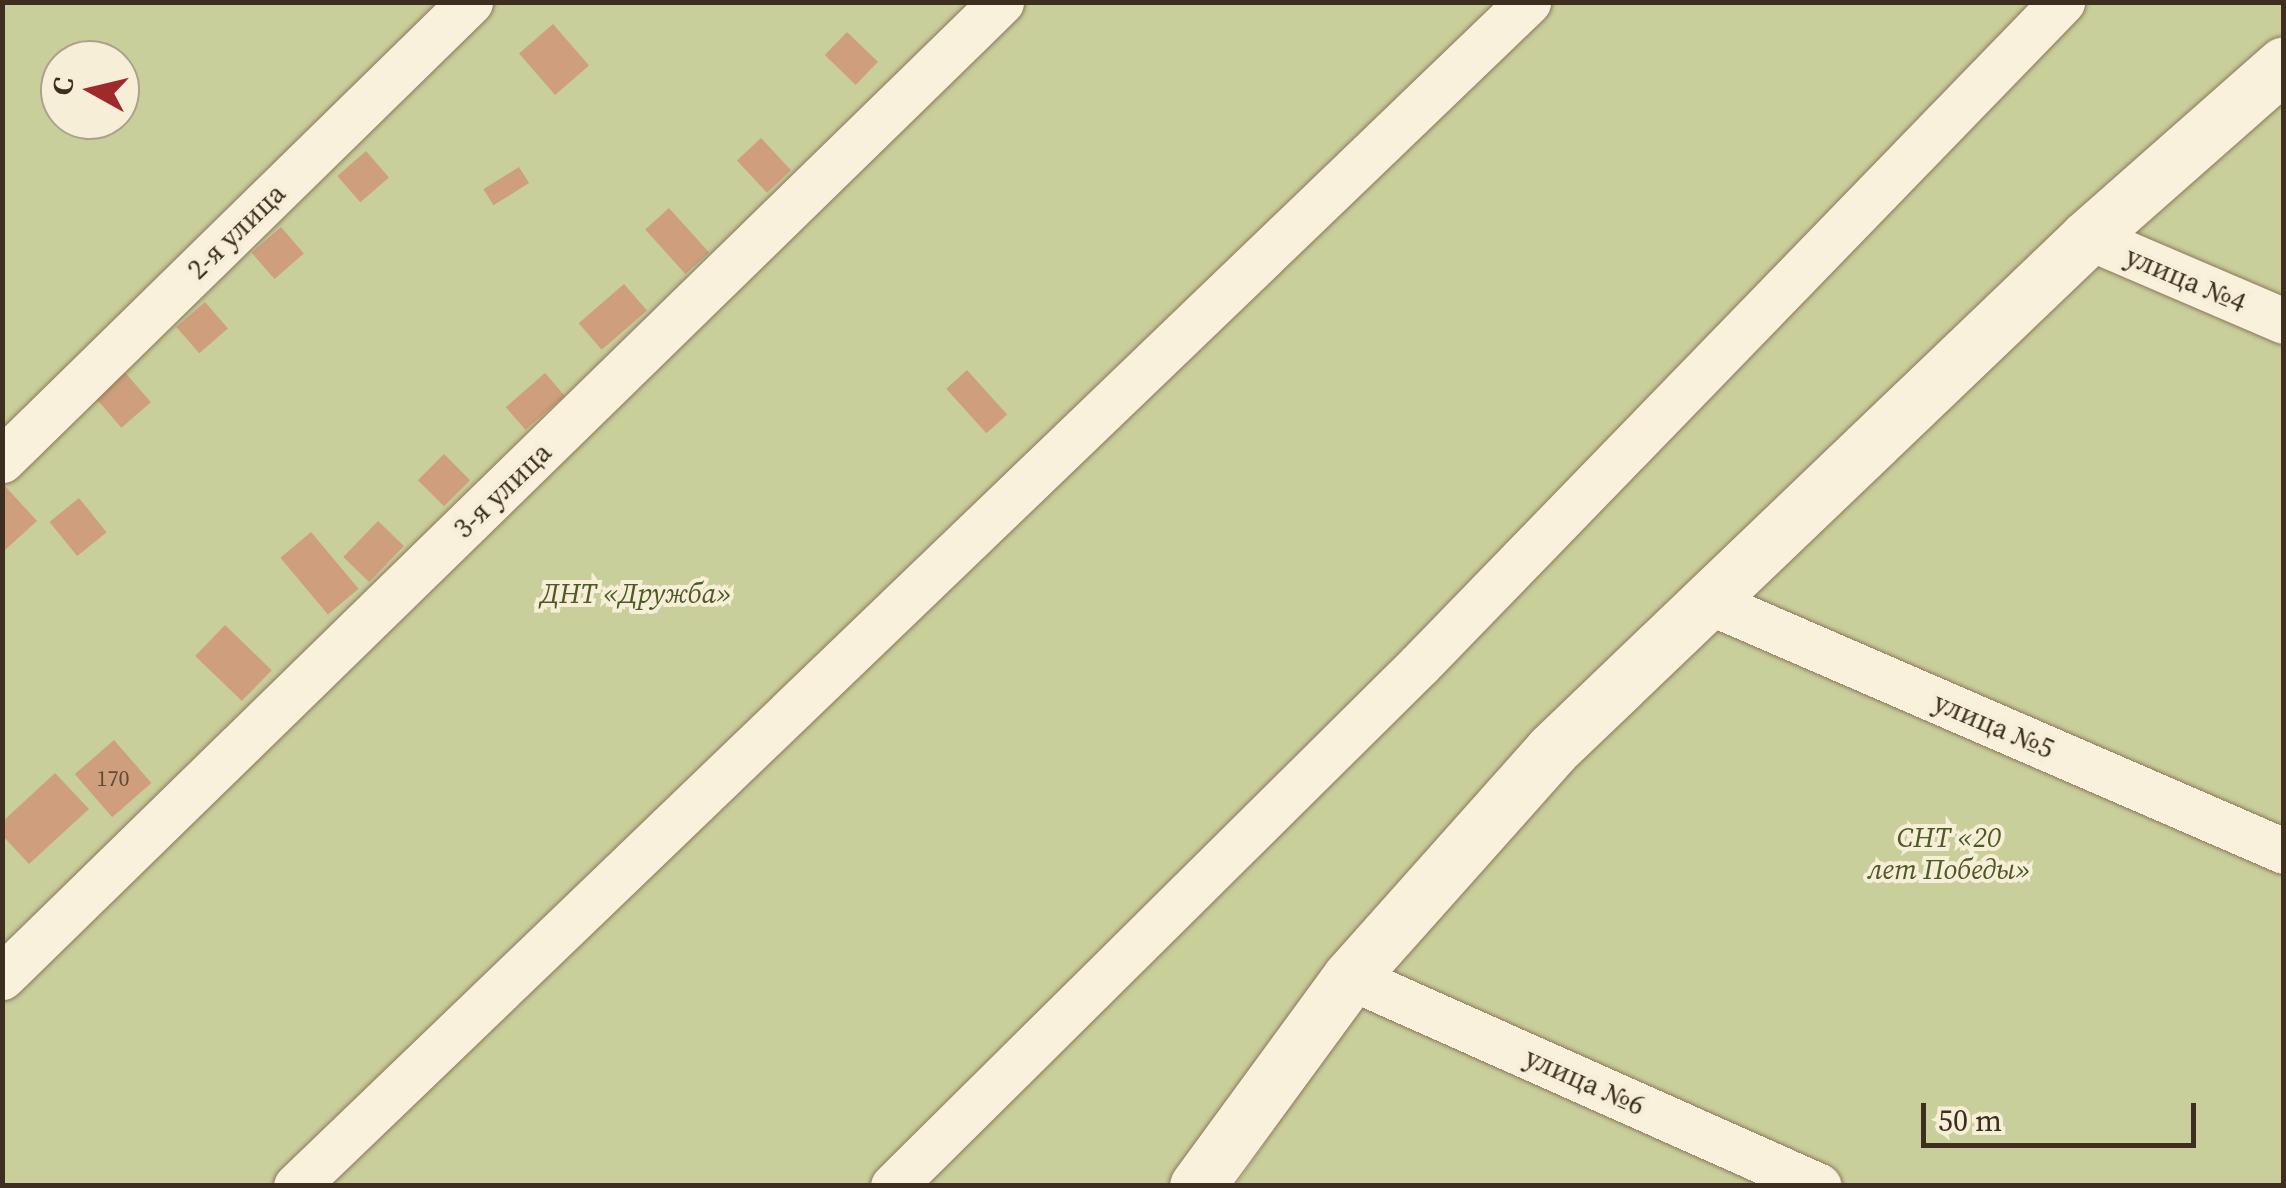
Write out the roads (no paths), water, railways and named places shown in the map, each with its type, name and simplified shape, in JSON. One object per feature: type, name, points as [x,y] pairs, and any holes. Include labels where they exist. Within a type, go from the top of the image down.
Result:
[{"type":"street","name":"2-я улица","points":[[2,460],[470,2]]},
{"type":"street","name":"3-я улица","points":[[2,977],[1001,2]]},
{"type":"street","points":[[296,1186],[1528,2]]},
{"type":"street","points":[[892,1186],[1419,665],[2062,2]]},
{"type":"street","points":[[1198,1186],[1350,977],[1552,750],[2088,237],[2284,64]]},
{"type":"street","name":"улица №4","points":[[2088,237],[2284,321]]},
{"type":"street","name":"улица №5","points":[[1705,600],[2284,851]]},
{"type":"street","name":"улица №6","points":[[1350,977],[1819,1186]]},
{"type":"park label","name":"ДНТ «Дружба»","points":[[636,593]]},
{"type":"park label","name":"СНТ «20 лет Победы»","points":[[1949,853]]}]
